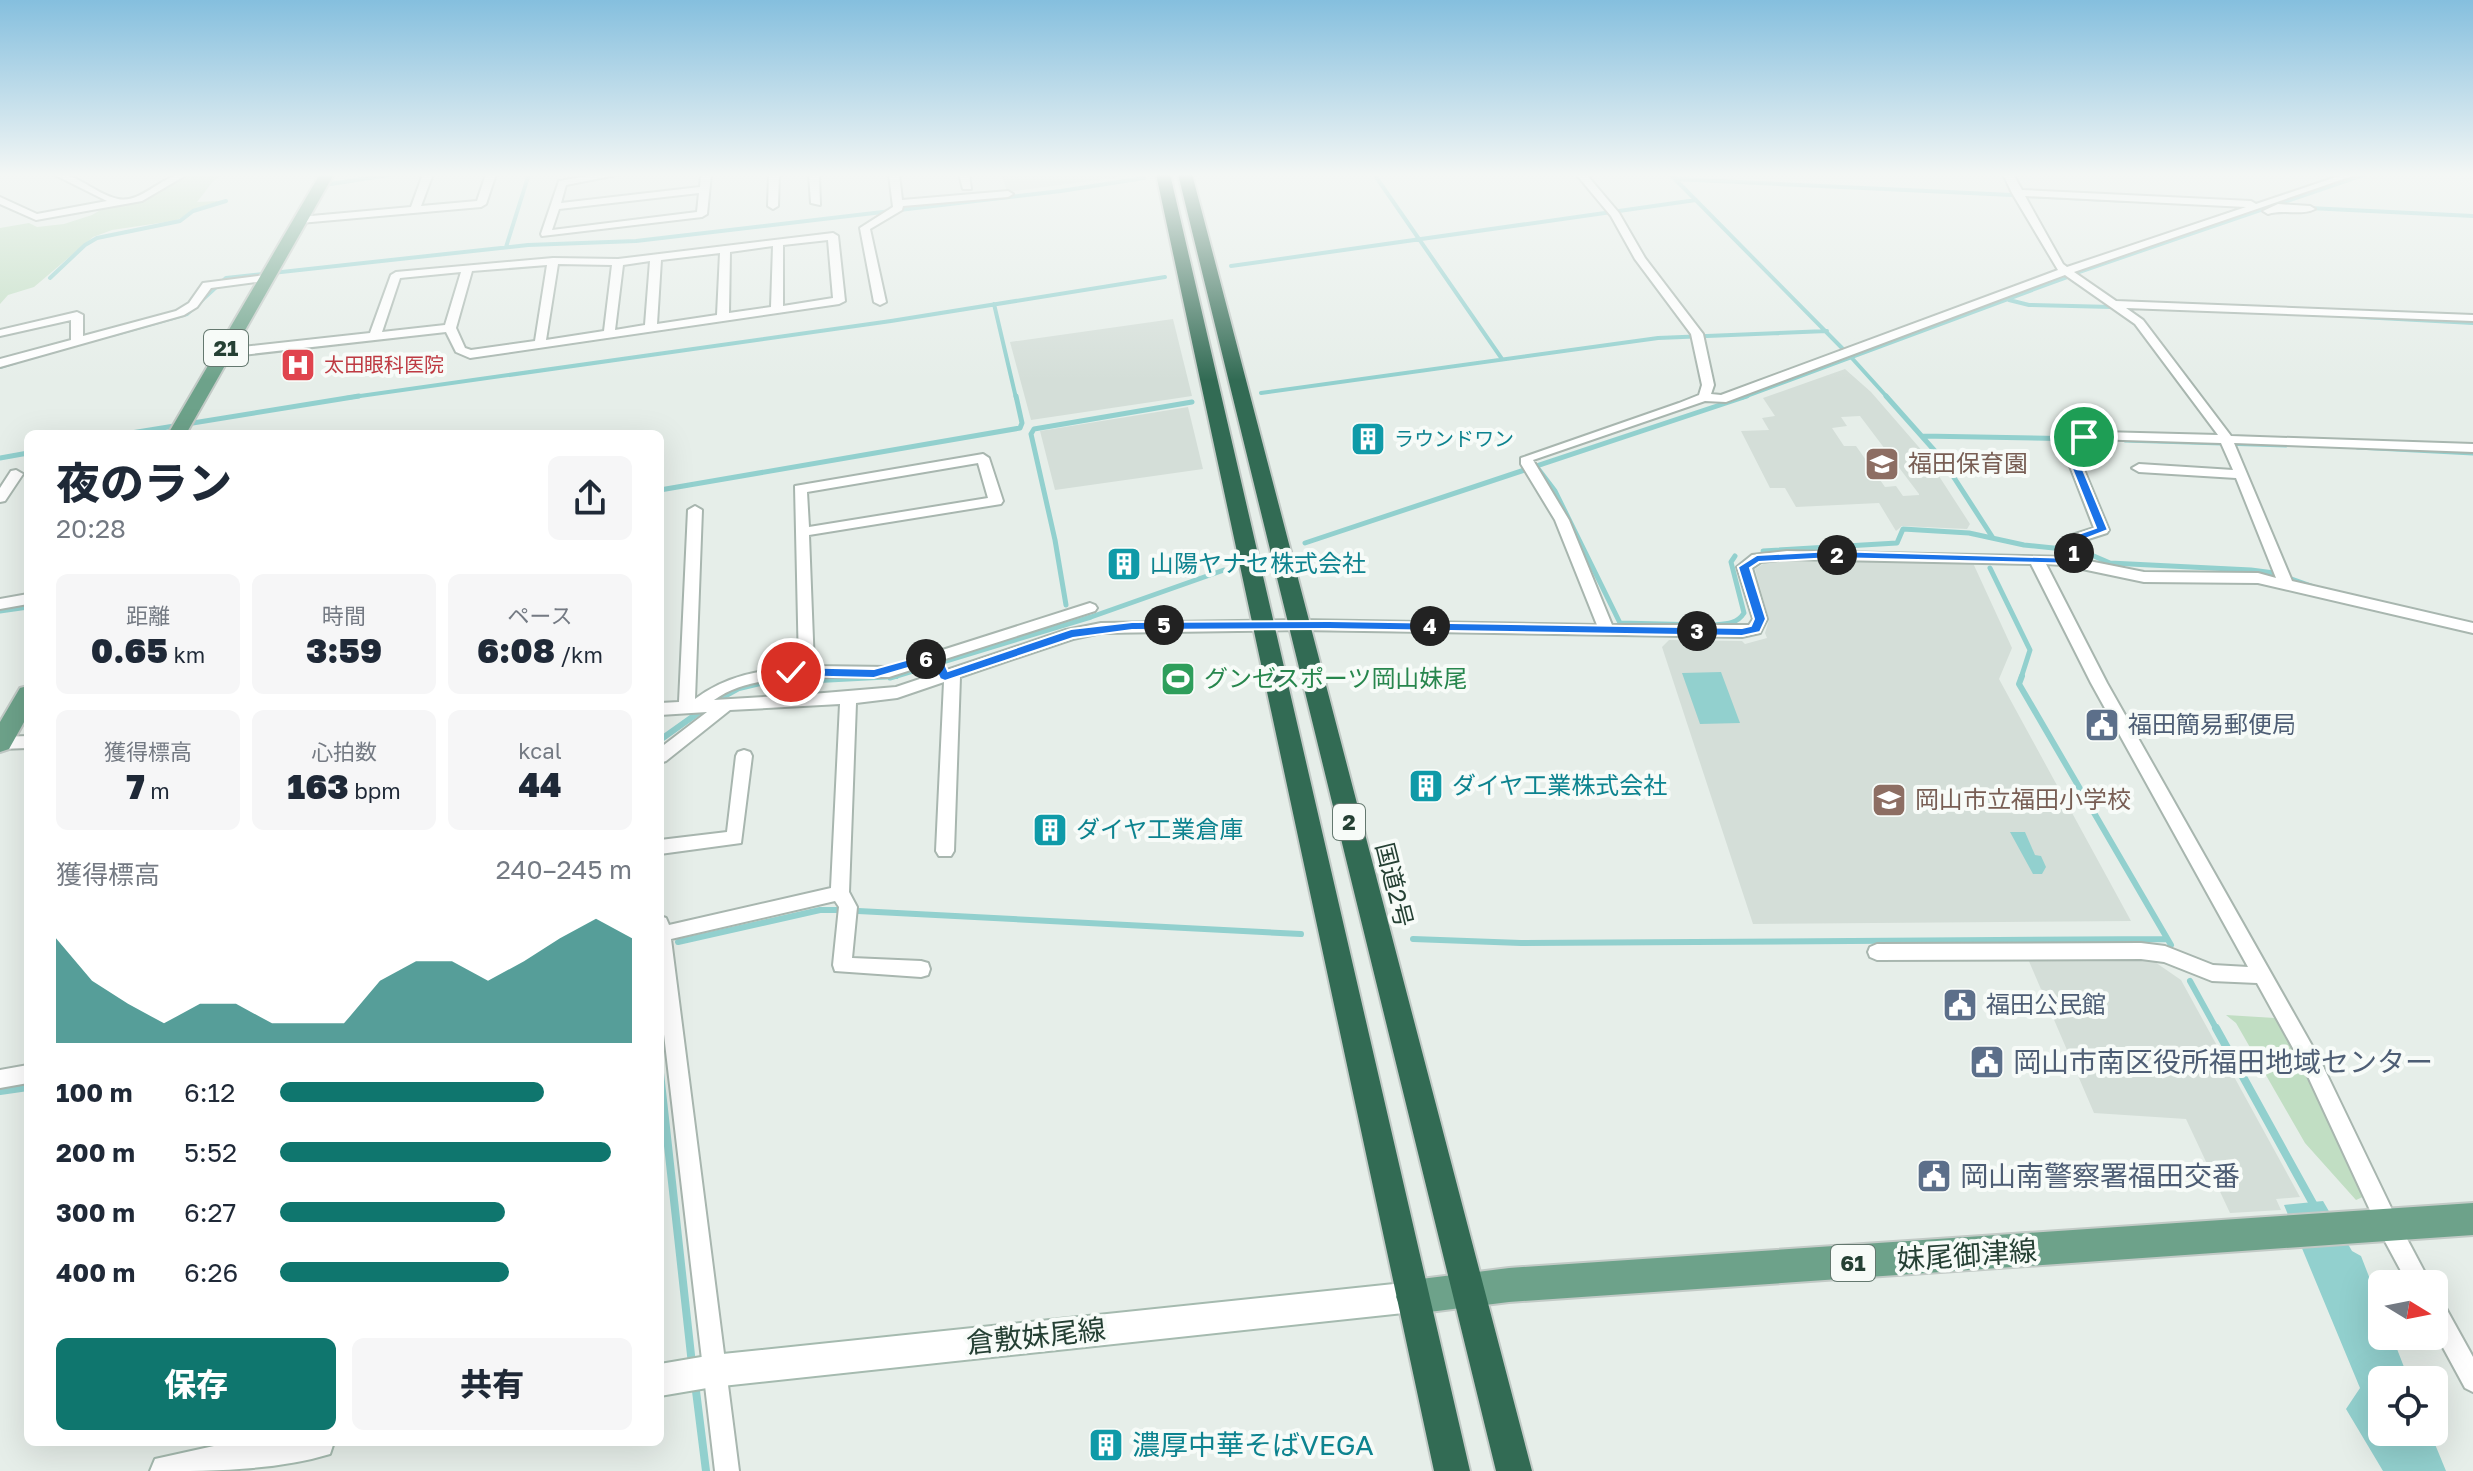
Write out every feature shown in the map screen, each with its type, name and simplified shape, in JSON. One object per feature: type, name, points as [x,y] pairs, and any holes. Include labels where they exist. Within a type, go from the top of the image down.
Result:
[{"type":"highway","name":"2","points":[[1178,243],[1452,1471]]},
{"type":"highway","name":"国道2号","points":[[1202,243],[1514,1471]]},
{"type":"main road","name":"21","points":[[181,427],[287,243]]},
{"type":"main road","points":[[0,743],[24,701]]},
{"type":"main road","name":"妹尾御津線","points":[[1413,1297],[1509,1285],[2473,1219]]},
{"type":"main road","name":"倉敷妹尾線","points":[[690,1374],[1413,1297]]},
{"type":"main road","points":[[167,1471],[297,1446]]},
{"type":"street","points":[[375,336],[396,275],[553,261],[618,262],[787,243]]},
{"type":"street","points":[[468,268],[450,328],[460,350],[470,354],[839,301],[834,243]]},
{"type":"street","points":[[868,243],[880,302]]},
{"type":"street","points":[[1631,243],[1698,336],[1708,385],[1704,397]]},
{"type":"street","points":[[2046,243],[2059,266],[2139,322],[2153,337],[2229,443],[2283,578]]},
{"type":"street","points":[[1606,628],[1562,520],[1526,465],[1530,455],[1704,397],[1722,399],[2157,243]]},
{"type":"street","points":[[2071,274],[2168,243]]},
{"type":"street","points":[[777,310],[778,244]]},
{"type":"street","points":[[723,318],[725,251]]},
{"type":"street","points":[[651,328],[656,258]]},
{"type":"street","points":[[540,344],[553,261]]},
{"type":"street","points":[[609,334],[618,262]]},
{"type":"street","points":[[0,363],[180,313],[189,308],[207,285],[268,274]]},
{"type":"street","points":[[2114,304],[2473,318]]},
{"type":"street","points":[[0,333],[77,315],[77,340]]},
{"type":"street","points":[[224,353],[450,328]]},
{"type":"street","points":[[2066,434],[2229,443],[2338,440],[2391,447],[2473,448]]},
{"type":"street","points":[[2075,554],[2071,540],[2102,530],[2074,461],[2094,462],[2084,437]]},
{"type":"street","points":[[802,532],[996,501],[983,458],[800,489],[806,683]]},
{"type":"street","points":[[2139,468],[2243,475]]},
{"type":"street","points":[[0,498],[16,474]]},
{"type":"street","points":[[694,707],[695,510]]},
{"type":"street","points":[[694,707],[720,688],[759,675],[806,683],[848,698],[897,692],[942,667],[1084,617],[1132,626],[1263,624],[1742,632],[1755,629],[1760,619],[1744,567],[1757,558],[1832,555],[2037,561],[2075,554],[2144,577],[2283,578],[2473,628]]},
{"type":"street","points":[[2037,561],[2099,683],[2312,1064],[2412,1270]]},
{"type":"street","points":[[0,604],[24,600]]},
{"type":"street","points":[[664,709],[722,705],[806,683],[942,667],[1084,617]]},
{"type":"street","points":[[942,667],[945,851]]},
{"type":"street","points":[[848,698],[840,893],[848,907],[842,965],[921,969]]},
{"type":"street","points":[[664,754],[722,705]]},
{"type":"street","points":[[0,743],[24,742]]},
{"type":"street","points":[[664,847],[735,838],[744,756]]},
{"type":"street","points":[[664,928],[840,893]]},
{"type":"street","points":[[1877,952],[2141,951],[2165,954],[2212,973],[2261,975]]},
{"type":"street","points":[[664,975],[690,1374],[727,1471]]},
{"type":"street","points":[[0,1079],[24,1075]]},
{"type":"street","points":[[2448,1334],[2473,1380]]},
{"type":"shaded area","points":[[1173,319],[1192,396],[1031,420],[1010,342]]},
{"type":"shaded area","points":[[1845,369],[1871,392],[1924,453],[1970,524],[1967,529],[1902,526],[1896,531],[1879,503],[1796,507],[1785,488],[1770,488],[1741,431],[1769,430],[1762,418],[1775,416],[1763,398]],"holes":[[[1860,416],[1919,495],[1903,496],[1896,486],[1885,487],[1856,446],[1844,446],[1832,428],[1847,426],[1841,417]]]},
{"type":"shaded area","points":[[1188,407],[1203,469],[1055,490],[1040,431]]},
{"type":"shaded area","name":"岡山市立福田小学校","points":[[1778,559],[1973,563],[2012,648],[1999,679],[2131,921],[1753,924],[1662,647],[1669,640],[1742,641],[1745,644],[1767,638],[1765,633],[1769,620],[1755,569]]},
{"type":"shaded area","points":[[2028,959],[2152,960],[2181,980],[2300,1197],[2276,1199],[2281,1210],[2230,1213],[2186,1119],[2094,1113]]},
{"type":"green space","points":[[0,243],[86,243],[34,287],[8,295],[0,304]]},
{"type":"green space","points":[[2226,1015],[2275,1018],[2307,1070],[2365,1196],[2356,1200],[2305,1143],[2236,1023]]},
{"type":"water","points":[[1721,672],[1740,723],[1700,724],[1682,673]]},
{"type":"water","points":[[2010,832],[2025,832],[2035,855],[2041,856],[2046,867],[2042,874],[2033,874]]},
{"type":"water","points":[[2323,1201],[2352,1251],[2361,1256],[2368,1274],[2368,1350],[2397,1350],[2404,1366],[2368,1366],[2368,1446],[2346,1409],[2360,1388],[2284,1205]]},
{"type":"water","points":[[2368,1446],[2436,1446],[2446,1471],[2383,1471]]},
{"type":"waterway","points":[[50,278],[89,243]]},
{"type":"waterway","points":[[506,247],[507,243]]},
{"type":"waterway","points":[[112,335],[187,314],[226,278],[528,245],[592,243]]},
{"type":"waterway","points":[[1231,266],[1396,243]]},
{"type":"waterway","points":[[1421,243],[1502,359]]},
{"type":"waterway","points":[[1738,243],[1825,331]]},
{"type":"waterway","points":[[2076,273],[2165,243]]},
{"type":"waterway","points":[[994,304],[1165,277]]},
{"type":"waterway","points":[[1851,357],[2067,277]]},
{"type":"waterway","points":[[2009,300],[2029,305],[2112,307]]},
{"type":"waterway","points":[[351,397],[994,304]]},
{"type":"waterway","points":[[994,304],[1016,398]]},
{"type":"waterway","points":[[2361,317],[2473,323]]},
{"type":"waterway","points":[[1261,393],[1658,338],[1825,331]]},
{"type":"waterway","points":[[1825,331],[1842,348]]},
{"type":"waterway","points":[[1741,398],[1851,357]]},
{"type":"waterway","points":[[1851,357],[1888,398]]},
{"type":"waterway","points":[[0,367],[16,362]]},
{"type":"waterway","points":[[351,397],[359,396]]},
{"type":"waterway","points":[[664,489],[1020,428],[1022,423],[1016,396]]},
{"type":"waterway","points":[[1741,398],[1747,396]]},
{"type":"waterway","points":[[1886,396],[1942,459],[1993,538]]},
{"type":"waterway","points":[[150,430],[351,397]]},
{"type":"waterway","points":[[346,398],[351,397]]},
{"type":"waterway","points":[[1536,466],[1741,398]]},
{"type":"waterway","points":[[1066,605],[1031,434],[1034,429],[1192,402]]},
{"type":"waterway","points":[[1922,436],[2086,439]]},
{"type":"waterway","points":[[2125,440],[2286,445]]},
{"type":"waterway","points":[[2357,447],[2473,453]]},
{"type":"waterway","points":[[0,458],[24,454]]},
{"type":"waterway","points":[[1305,543],[1536,466]]},
{"type":"waterway","points":[[1536,466],[1555,491],[1620,623],[1703,625]]},
{"type":"waterway","points":[[1763,551],[1897,543],[1903,529],[1969,533],[2024,545],[2082,551],[2110,563],[2251,570],[2274,573],[2314,587]]},
{"type":"waterway","points":[[1714,625],[1735,621],[1744,613],[1731,562],[1735,556]]},
{"type":"waterway","points":[[1990,568],[2030,650],[2021,678]]},
{"type":"waterway","points":[[890,678],[1091,617],[1224,570]]},
{"type":"waterway","points":[[0,611],[24,608]]},
{"type":"waterway","points":[[714,702],[739,688],[760,683],[896,676]]},
{"type":"waterway","points":[[2022,676],[2019,684],[2171,945]]},
{"type":"waterway","points":[[664,737],[705,708]]},
{"type":"waterway","points":[[678,942],[820,910],[838,910]]},
{"type":"waterway","points":[[858,911],[1301,934]]},
{"type":"waterway","points":[[1413,939],[1521,943],[2167,939]]},
{"type":"waterway","points":[[2190,981],[2217,1030]]},
{"type":"waterway","points":[[2216,1028],[2316,1209]]},
{"type":"waterway","points":[[0,1091],[24,1088]]},
{"type":"waterway","points":[[664,1109],[692,1364]]},
{"type":"waterway","points":[[695,1383],[706,1471]]},
{"type":"place","name":"太田眼科医院","points":[[298,365]]},
{"type":"place","name":"ラウンドワン","points":[[1368,439]]},
{"type":"place","name":"福田保育園","points":[[1882,464]]},
{"type":"place","name":"山陽ヤナセ株式会社","points":[[1124,564]]},
{"type":"place","name":"グンゼスポーツ岡山妹尾","points":[[1178,679]]},
{"type":"place","name":"福田簡易郵便局","points":[[2102,725]]},
{"type":"place","name":"ダイヤ工業株式会社","points":[[1426,786]]},
{"type":"place","name":"岡山市立福田小学校","points":[[1889,800]]},
{"type":"place","name":"ダイヤ工業倉庫","points":[[1050,830]]},
{"type":"place","name":"福田公民館","points":[[1960,1005]]},
{"type":"place","name":"岡山市南区役所福田地域センター","points":[[1987,1062]]},
{"type":"place","name":"岡山南警察署福田交番","points":[[1934,1176]]},
{"type":"place","name":"濃厚中華そばVEGA","points":[[1106,1445]]},
{"type":"route","points":[[791,672],[874,674],[935,656],[945,676],[1071,634],[1132,626],[1231,624],[1742,632],[1755,629],[1760,619],[1744,567],[1757,558],[1832,555],[2078,562],[2071,540],[2102,530],[2074,461],[2094,462],[2084,437]]}]
